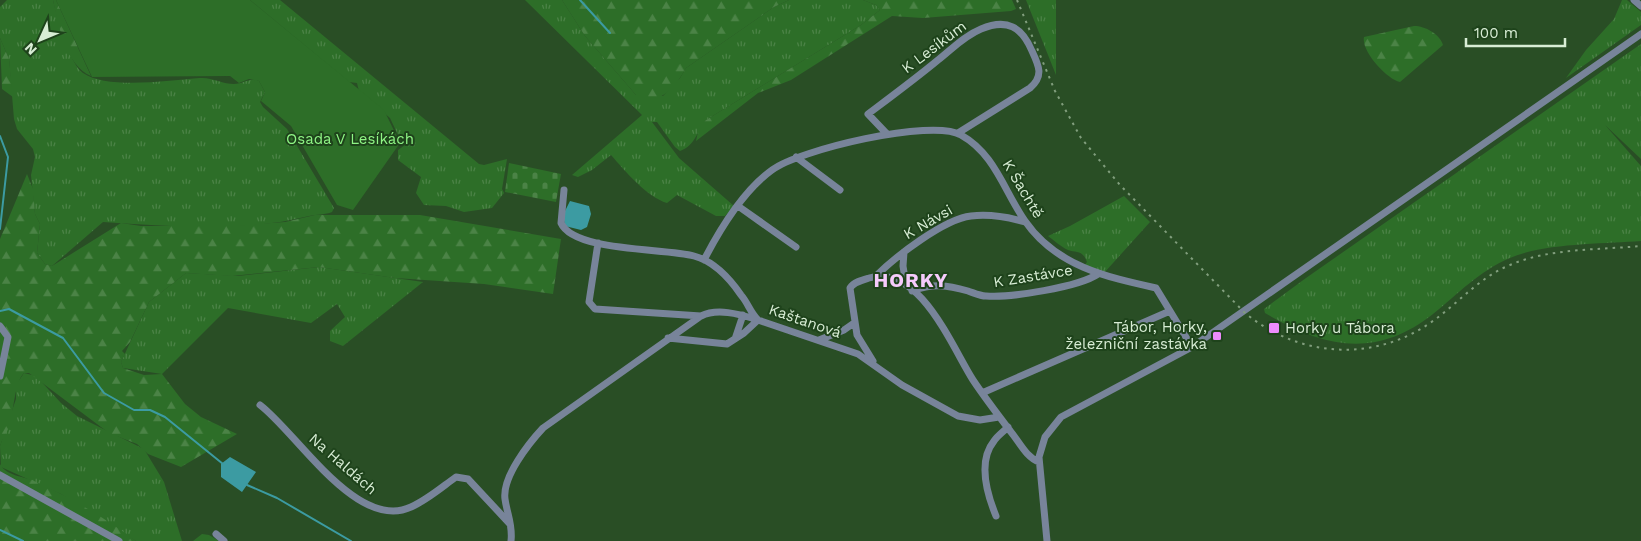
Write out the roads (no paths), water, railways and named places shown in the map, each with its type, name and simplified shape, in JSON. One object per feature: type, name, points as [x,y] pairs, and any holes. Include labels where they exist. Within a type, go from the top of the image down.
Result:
[{"type":"street","points":[[1634,0],[1641,6]]},
{"type":"street","name":"K Lesíkům","points":[[887,134],[868,114],[961,40],[982,28],[1006,24],[1020,30],[1025,36],[1040,68],[1038,78],[1030,88],[958,133]]},
{"type":"street","points":[[1048,541],[1039,462],[1045,437],[1061,417],[1192,347],[1641,34]]},
{"type":"street","points":[[704,260],[738,206],[770,171],[796,157],[887,134],[921,131],[958,133]]},
{"type":"street","name":"K Šachtě","points":[[958,133],[986,156],[1025,222],[1055,252],[1098,274],[1156,288],[1192,347]]},
{"type":"street","points":[[796,157],[840,190]]},
{"type":"street","name":"Kaštanová","points":[[564,190],[562,225],[576,237],[598,243],[683,254],[704,260],[718,270],[739,292],[750,311],[758,320],[858,354],[902,385],[958,416],[980,420],[999,417]]},
{"type":"street","points":[[738,206],[796,247]]},
{"type":"street","name":"K Návsi","points":[[875,365],[859,339],[854,323],[850,288],[858,281],[876,276],[904,252],[965,217],[985,216],[1025,222]]},
{"type":"street","points":[[598,243],[589,302],[596,309],[701,316],[718,312],[743,315],[758,320]]},
{"type":"street","name":"K Návsi","points":[[904,252],[903,266],[906,285]]},
{"type":"street","name":"K Zastávce","points":[[912,291],[940,284],[984,296],[1004,296],[1075,284],[1098,274]]},
{"type":"street","points":[[876,276],[889,276],[906,285],[912,291],[945,329],[982,394],[999,417],[1028,455],[1039,462]]},
{"type":"street","points":[[982,394],[1170,311]]},
{"type":"street","points":[[736,339],[743,315]]},
{"type":"street","points":[[511,541],[511,526],[505,500],[505,486],[512,472],[538,434],[550,422],[701,316]]},
{"type":"street","points":[[668,338],[721,345],[736,339],[758,320]]},
{"type":"street","points":[[817,341],[844,330],[854,323]]},
{"type":"street","points":[[0,326],[8,337],[0,376]]},
{"type":"street","name":"Na Haldách","points":[[260,405],[322,468],[364,504],[386,510],[404,509],[460,476],[468,479],[511,526]]},
{"type":"street","points":[[996,516],[987,494],[985,467],[993,441],[1008,428]]},
{"type":"street","points":[[0,475],[119,541]]},
{"type":"street","points":[[216,534],[224,541]]},
{"type":"water","points":[[570,201],[589,206],[591,214],[587,227],[581,230],[565,226],[563,215]]},
{"type":"water","points":[[230,457],[256,472],[242,492],[221,477],[221,464]]},
{"type":"waterway","points":[[580,0],[610,33]]},
{"type":"waterway","points":[[0,136],[8,157],[0,229]]},
{"type":"waterway","points":[[0,311],[9,309],[63,338],[104,393],[134,410],[150,410],[165,417],[223,464]]},
{"type":"waterway","points":[[247,485],[277,498],[351,541]]},
{"type":"waterway","points":[[0,530],[23,541]]},
{"type":"railway","points":[[1017,0],[1055,91],[1081,138],[1120,185],[1244,312],[1265,327],[1287,338],[1311,346],[1335,349],[1360,349],[1384,344],[1408,336],[1430,323],[1488,277],[1525,259],[1574,251],[1641,246]]},
{"type":"place","name":"Horky u Tábora","points":[[1274,328]]},
{"type":"place","name":"Tábor, Horky, železniční zastávka","points":[[1217,336]]},
{"type":"district","name":"HORKY","points":[[911,280]]},
{"type":"park label","name":"Osada V Lesíkách","points":[[350,139]]}]
